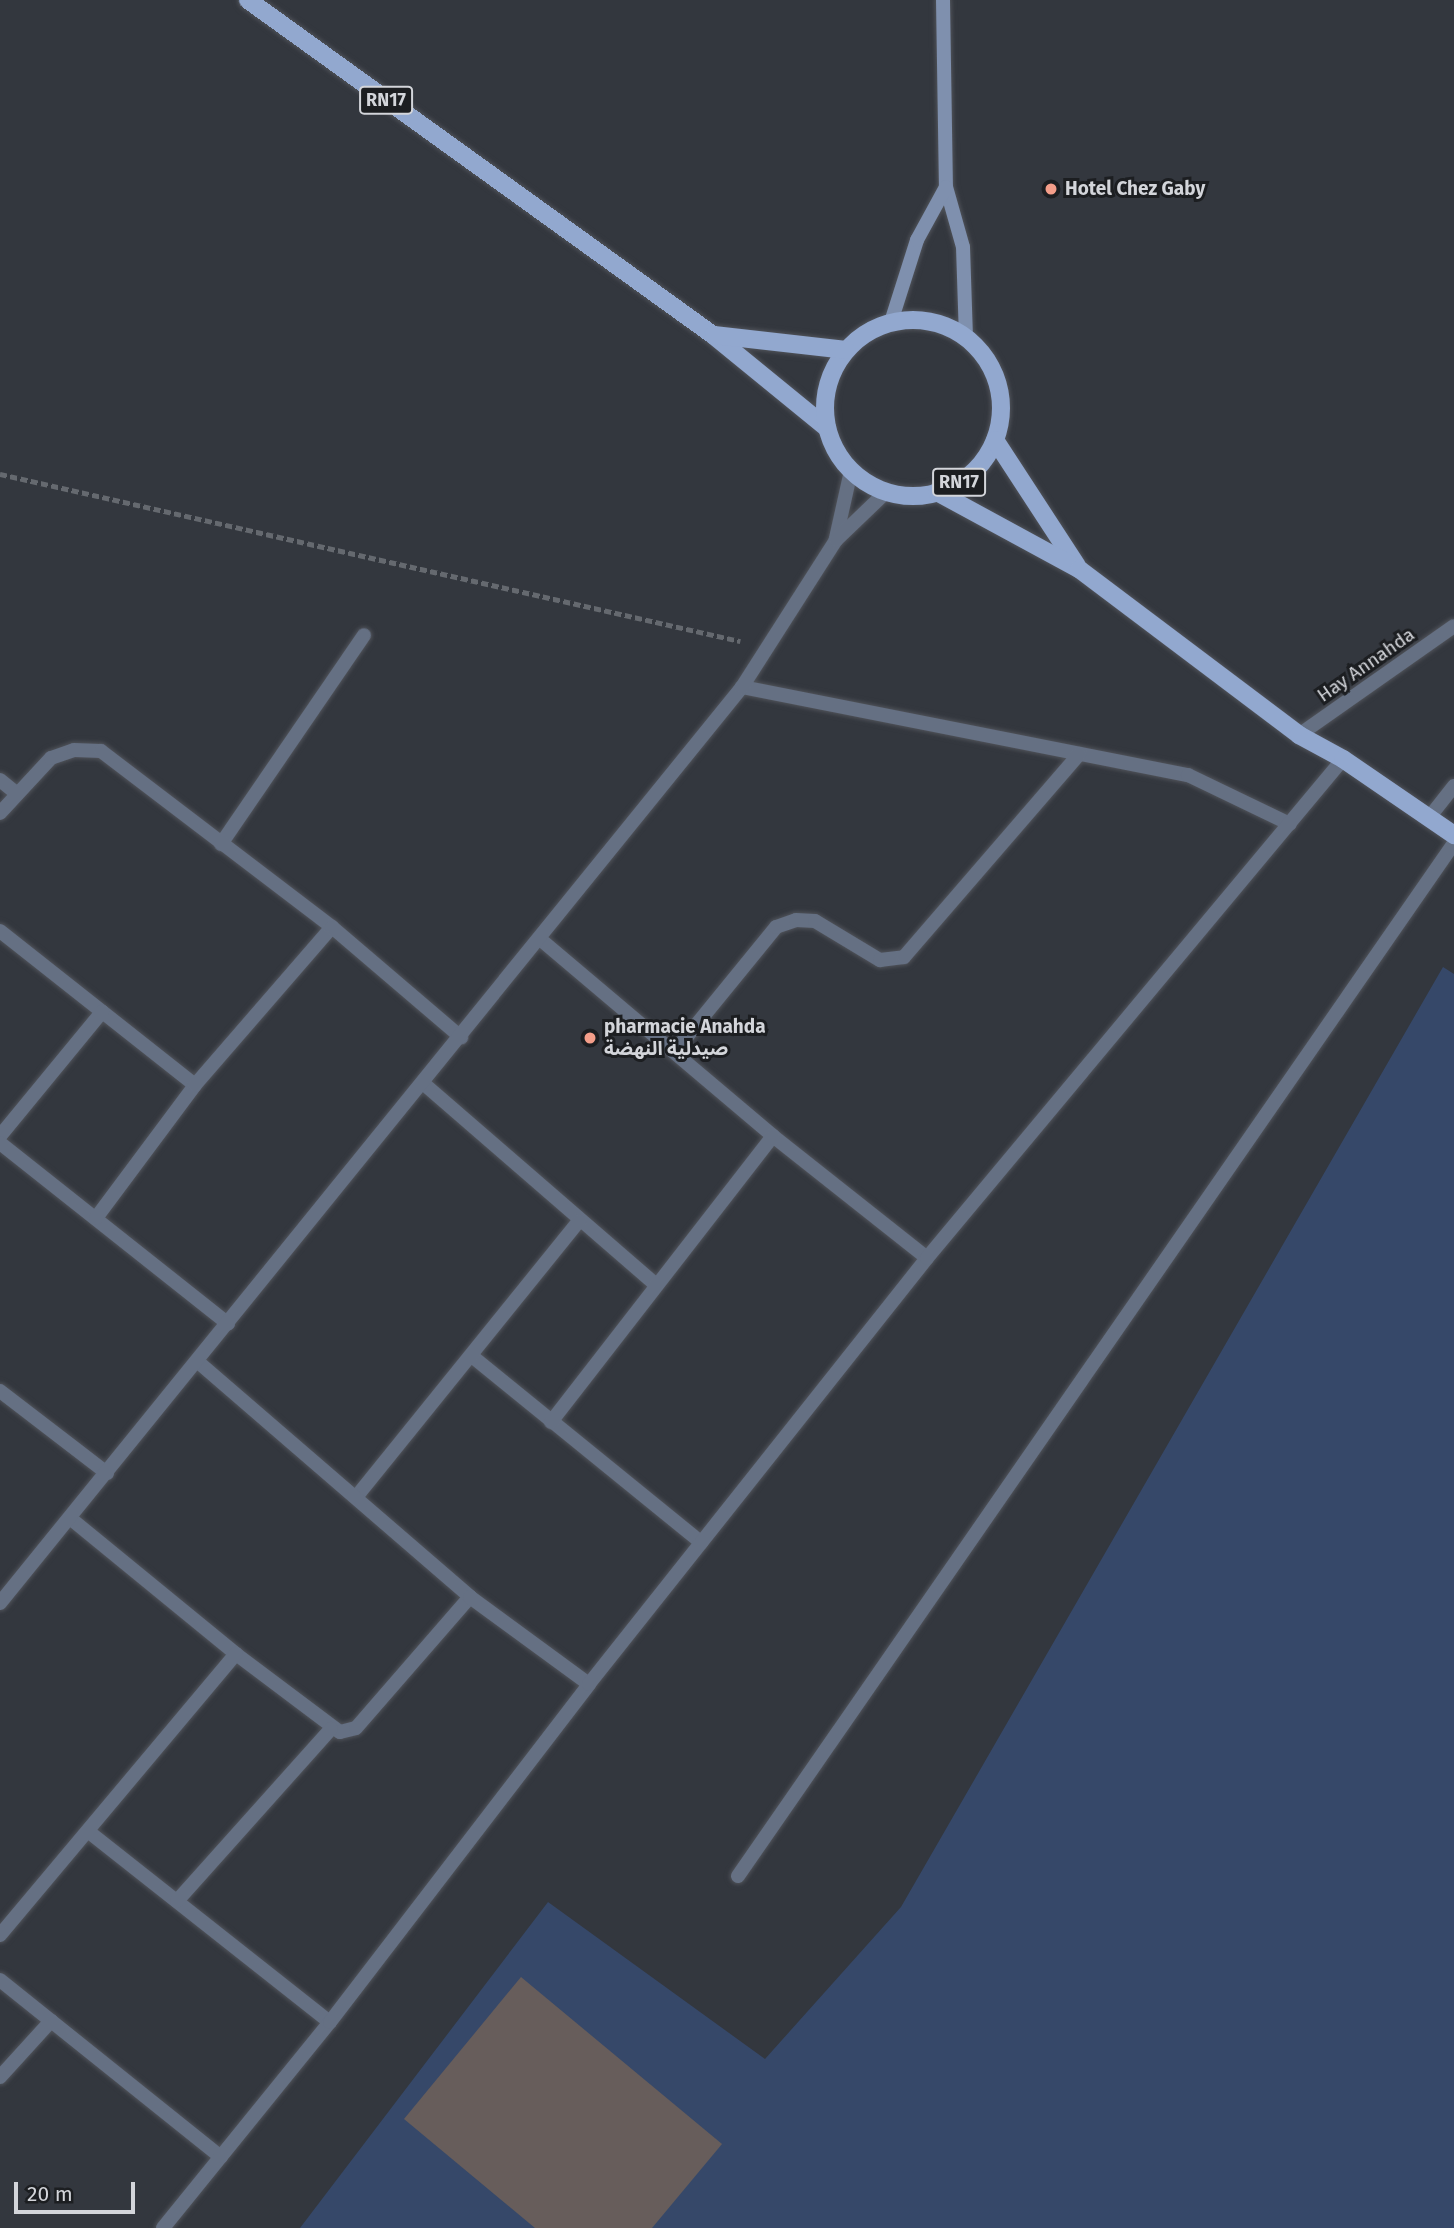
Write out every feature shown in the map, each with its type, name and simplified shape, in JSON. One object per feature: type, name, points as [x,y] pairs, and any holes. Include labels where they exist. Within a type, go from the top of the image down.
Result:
[{"type":"main road","name":"RN17","points":[[248,0],[713,335],[827,428],[851,471],[886,492],[911,496],[937,492],[961,481],[981,463],[995,440],[1001,412],[998,384],[986,358],[966,337],[943,324],[917,320],[891,322],[866,332],[846,350],[831,374],[825,401],[827,428]]},
{"type":"main road","points":[[943,0],[946,187],[963,247],[966,337]]},
{"type":"main road","points":[[891,322],[917,240],[946,187]]},
{"type":"main road","name":"RN17","points":[[713,335],[846,350]]},
{"type":"main road","name":"RN17","points":[[995,440],[1079,569]]},
{"type":"main road","name":"RN17","points":[[937,492],[1079,569],[1299,735],[1343,759],[1454,835]]},
{"type":"street","points":[[836,540],[851,471]]},
{"type":"street","points":[[0,1603],[742,687],[836,540],[886,492]]},
{"type":"street","name":"Hay Annahda","points":[[1299,735],[1454,626]]},
{"type":"street","points":[[221,844],[363,635]]},
{"type":"street","points":[[742,687],[1188,775],[1290,824]]},
{"type":"street","points":[[0,813],[51,758],[74,750],[101,751],[332,927],[461,1037]]},
{"type":"street","points":[[675,1051],[776,927],[796,920],[815,920],[880,960],[904,957],[1079,754]]},
{"type":"street","points":[[163,2228],[330,2022],[589,1684],[927,1258],[1343,759]]},
{"type":"street","points":[[0,780],[16,793]]},
{"type":"street","points":[[1428,819],[1454,786]]},
{"type":"street","points":[[738,1876],[1454,843]]},
{"type":"street","points":[[96,1218],[195,1085],[332,927]]},
{"type":"street","points":[[0,931],[195,1085]]},
{"type":"street","points":[[540,939],[773,1136],[927,1258]]},
{"type":"street","points":[[0,1136],[102,1012]]},
{"type":"street","points":[[423,1083],[579,1221],[656,1284]]},
{"type":"street","points":[[551,1422],[773,1136]]},
{"type":"street","points":[[0,1143],[228,1324]]},
{"type":"street","points":[[357,1496],[474,1357],[579,1221]]},
{"type":"street","points":[[474,1357],[701,1542]]},
{"type":"street","points":[[197,1361],[357,1496],[470,1597],[589,1684]]},
{"type":"street","points":[[0,1391],[107,1473]]},
{"type":"street","points":[[70,1518],[236,1654],[331,1728],[340,1732],[356,1728],[470,1597]]},
{"type":"street","points":[[0,1935],[236,1654]]},
{"type":"street","points":[[177,1901],[331,1728]]},
{"type":"street","points":[[89,1832],[330,2022]]},
{"type":"street","points":[[0,1980],[221,2157]]},
{"type":"street","points":[[0,2077],[51,2021]]},
{"type":"path","points":[[0,474],[767,648]]},
{"type":"shaded area","points":[[1443,967],[1454,974],[1454,2228],[300,2228],[548,1902],[765,2059],[901,1907]]},
{"type":"building","points":[[521,1977],[722,2144],[652,2228],[535,2228],[404,2119]]},
{"type":"place","name":"Hotel Chez Gaby","points":[[1051,189]]},
{"type":"place","name":"pharmacie Anahda صيدلية النهضة","points":[[590,1038]]}]
